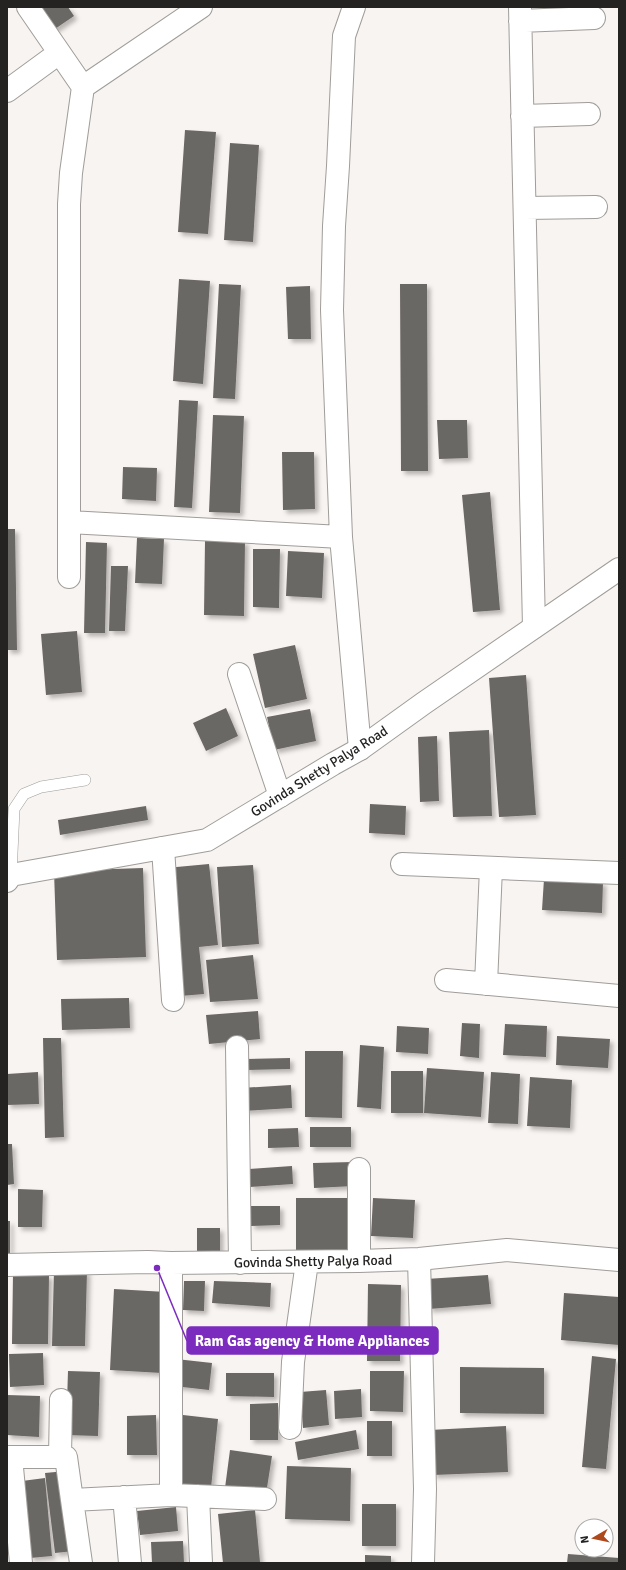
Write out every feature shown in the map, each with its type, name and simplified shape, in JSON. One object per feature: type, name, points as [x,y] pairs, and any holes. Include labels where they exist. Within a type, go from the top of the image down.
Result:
[{"type":"street","points":[[28,7],[83,87],[71,173],[69,204],[69,577]]},
{"type":"street","points":[[83,87],[201,7]]},
{"type":"street","points":[[354,7],[344,36],[334,234],[332,310],[341,537],[360,749]]},
{"type":"street","points":[[534,627],[520,14],[594,18]]},
{"type":"street","points":[[7,91],[60,53]]},
{"type":"street","points":[[522,116],[589,114]]},
{"type":"street","points":[[525,208],[596,207]]},
{"type":"street","points":[[69,522],[341,537]]},
{"type":"street","name":"Govinda Shetty Palya Road","points":[[9,878],[207,840],[360,749],[619,569]]},
{"type":"street","points":[[239,674],[280,796]]},
{"type":"street","points":[[163,848],[173,1000]]},
{"type":"street","points":[[402,864],[619,873]]},
{"type":"street","points":[[486,984],[491,868]]},
{"type":"street","points":[[446,980],[619,996]]},
{"type":"street","points":[[238,1047],[240,1262]]},
{"type":"street","points":[[359,1169],[359,1261]]},
{"type":"street","name":"Govinda Shetty Palya Road","points":[[7,1265],[148,1262],[359,1261],[419,1259],[507,1250],[619,1260]]},
{"type":"street","points":[[419,1259],[425,1489],[423,1563]]},
{"type":"street","points":[[290,1428],[293,1362],[307,1262]]},
{"type":"street","points":[[171,1263],[171,1495]]},
{"type":"street","points":[[60,1457],[61,1400]]},
{"type":"street","points":[[21,1563],[9,1457],[66,1457],[81,1563]]},
{"type":"street","points":[[72,1500],[171,1495],[265,1499]]},
{"type":"street","points":[[198,1496],[201,1563]]},
{"type":"street","points":[[124,1497],[130,1563]]},
{"type":"lane","points":[[9,878],[14,809],[24,794],[41,786],[85,780]]},
{"type":"building","points":[[32,7],[68,7],[74,16],[49,33]]},
{"type":"building","points":[[185,130],[216,132],[208,234],[178,232]]},
{"type":"building","points":[[230,143],[259,145],[253,242],[224,240]]},
{"type":"building","points":[[179,279],[210,281],[203,384],[173,381]]},
{"type":"building","points":[[219,284],[241,285],[235,399],[213,398]]},
{"type":"building","points":[[400,284],[427,284],[428,471],[401,471]]},
{"type":"building","points":[[310,286],[311,339],[288,339],[286,287]]},
{"type":"building","points":[[179,400],[198,401],[192,508],[174,507]]},
{"type":"building","points":[[213,415],[244,416],[240,513],[209,512]]},
{"type":"building","points":[[437,420],[467,420],[468,458],[439,459]]},
{"type":"building","points":[[282,452],[314,452],[315,509],[283,510]]},
{"type":"building","points":[[123,467],[157,468],[156,501],[122,499]]},
{"type":"building","points":[[490,492],[500,610],[473,612],[462,495]]},
{"type":"building","points":[[7,529],[15,529],[17,650],[7,650]]},
{"type":"building","points":[[137,538],[164,539],[162,584],[135,583]]},
{"type":"building","points":[[205,541],[245,541],[244,616],[204,615]]},
{"type":"building","points":[[86,542],[107,543],[105,633],[84,633]]},
{"type":"building","points":[[253,549],[280,549],[279,608],[253,607]]},
{"type":"building","points":[[288,551],[324,553],[322,598],[286,596]]},
{"type":"building","points":[[111,566],[128,566],[125,631],[109,631]]},
{"type":"building","points":[[77,631],[82,692],[46,695],[41,634]]},
{"type":"building","points":[[295,645],[307,699],[265,708],[253,654]]},
{"type":"building","points":[[526,675],[536,815],[499,817],[489,678]]},
{"type":"building","points":[[226,708],[238,736],[206,751],[193,723]]},
{"type":"building","points":[[310,709],[316,741],[274,750],[267,717]]},
{"type":"building","points":[[489,730],[492,816],[453,817],[449,732]]},
{"type":"building","points":[[437,736],[439,801],[420,802],[418,737]]},
{"type":"building","points":[[370,804],[406,806],[405,835],[369,833]]},
{"type":"building","points":[[146,806],[148,820],[60,835],[58,820]]},
{"type":"building","points":[[209,864],[218,945],[199,947],[204,994],[180,996],[166,868]]},
{"type":"building","points":[[253,865],[259,944],[222,947],[217,867]]},
{"type":"building","points":[[143,868],[146,957],[57,960],[54,871]]},
{"type":"building","points":[[544,879],[603,882],[602,913],[542,910]]},
{"type":"building","points":[[253,955],[258,999],[210,1002],[206,960]]},
{"type":"building","points":[[129,998],[130,1028],[62,1030],[61,999]]},
{"type":"building","points":[[258,1011],[260,1039],[209,1044],[206,1015]]},
{"type":"building","points":[[462,1023],[480,1024],[479,1058],[460,1056]]},
{"type":"building","points":[[505,1024],[547,1026],[546,1057],[503,1055]]},
{"type":"building","points":[[397,1026],[429,1028],[428,1054],[396,1052]]},
{"type":"building","points":[[557,1036],[610,1039],[608,1068],[556,1065]]},
{"type":"building","points":[[43,1038],[61,1038],[64,1137],[45,1138]]},
{"type":"building","points":[[360,1045],[384,1047],[381,1109],[357,1107]]},
{"type":"building","points":[[305,1051],[343,1051],[342,1118],[305,1117]]},
{"type":"building","points":[[290,1058],[290,1069],[246,1070],[245,1059]]},
{"type":"building","points":[[427,1068],[484,1072],[481,1117],[424,1113]]},
{"type":"building","points":[[391,1071],[423,1071],[423,1113],[391,1113]]},
{"type":"building","points":[[38,1072],[39,1104],[7,1105],[7,1074]]},
{"type":"building","points":[[491,1072],[520,1074],[518,1124],[488,1123]]},
{"type":"building","points":[[530,1077],[572,1080],[570,1128],[527,1126]]},
{"type":"building","points":[[291,1085],[292,1108],[242,1111],[241,1088]]},
{"type":"building","points":[[310,1127],[351,1127],[351,1147],[310,1147]]},
{"type":"building","points":[[298,1128],[299,1147],[268,1148],[268,1129]]},
{"type":"building","points":[[7,1144],[12,1144],[14,1184],[7,1185]]},
{"type":"building","points":[[353,1162],[354,1186],[314,1188],[313,1163]]},
{"type":"building","points":[[292,1166],[293,1184],[250,1187],[249,1169]]},
{"type":"building","points":[[18,1189],[43,1190],[42,1227],[18,1227]]},
{"type":"building","points":[[296,1198],[355,1198],[356,1253],[296,1253]]},
{"type":"building","points":[[373,1198],[415,1200],[413,1238],[371,1236]]},
{"type":"building","points":[[251,1206],[280,1206],[280,1225],[251,1226]]},
{"type":"building","points":[[7,1221],[10,1221],[10,1253],[7,1253]]},
{"type":"building","points":[[197,1228],[220,1228],[220,1251],[197,1251]]},
{"type":"building","points":[[54,1270],[87,1271],[85,1346],[52,1346]]},
{"type":"building","points":[[13,1274],[49,1275],[48,1344],[12,1344]]},
{"type":"building","points":[[488,1275],[491,1304],[429,1309],[426,1279]]},
{"type":"building","points":[[184,1281],[205,1281],[204,1311],[183,1310]]},
{"type":"building","points":[[214,1281],[271,1283],[270,1307],[212,1303]]},
{"type":"building","points":[[368,1284],[401,1285],[400,1361],[367,1361]]},
{"type":"building","points":[[114,1289],[166,1292],[162,1373],[110,1370]]},
{"type":"building","points":[[564,1293],[619,1297],[619,1345],[561,1340]]},
{"type":"building","points":[[43,1353],[44,1385],[10,1387],[9,1354]]},
{"type":"building","points":[[592,1356],[616,1359],[606,1469],[582,1467]]},
{"type":"building","points":[[176,1359],[212,1363],[209,1390],[174,1386]]},
{"type":"building","points":[[460,1367],[544,1368],[544,1414],[460,1413]]},
{"type":"building","points":[[68,1371],[100,1372],[98,1436],[66,1435]]},
{"type":"building","points":[[370,1371],[404,1371],[403,1412],[370,1411]]},
{"type":"building","points":[[226,1373],[274,1373],[274,1397],[226,1396]]},
{"type":"building","points":[[361,1389],[362,1417],[335,1419],[334,1391]]},
{"type":"building","points":[[326,1390],[329,1425],[303,1428],[300,1392]]},
{"type":"building","points":[[7,1395],[40,1396],[39,1437],[7,1435]]},
{"type":"building","points":[[278,1403],[278,1440],[250,1440],[250,1404]]},
{"type":"building","points":[[156,1415],[157,1455],[127,1455],[127,1416]]},
{"type":"building","points":[[183,1415],[218,1419],[211,1488],[177,1485]]},
{"type":"building","points":[[367,1421],[392,1421],[392,1456],[367,1456]]},
{"type":"building","points":[[506,1426],[508,1472],[433,1475],[430,1430]]},
{"type":"building","points":[[356,1430],[359,1449],[298,1460],[295,1442]]},
{"type":"building","points":[[230,1450],[272,1456],[266,1494],[225,1488]]},
{"type":"building","points":[[287,1466],[351,1468],[350,1521],[285,1519]]},
{"type":"building","points":[[66,1471],[74,1551],[55,1553],[45,1473]]},
{"type":"building","points":[[45,1478],[52,1556],[30,1558],[22,1481]]},
{"type":"building","points":[[362,1504],[396,1504],[396,1546],[362,1546]]},
{"type":"building","points":[[176,1507],[178,1531],[140,1535],[137,1511]]},
{"type":"building","points":[[255,1510],[260,1562],[223,1563],[218,1514]]},
{"type":"building","points":[[183,1541],[184,1563],[152,1563],[151,1542]]},
{"type":"building","points":[[568,1554],[574,1554],[574,1558],[619,1558],[619,1563],[567,1563]]},
{"type":"building","points":[[365,1555],[391,1556],[391,1563],[365,1563]]},
{"type":"place","name":"Ram Gas agency & Home Appliances","points":[[157,1268]]}]
